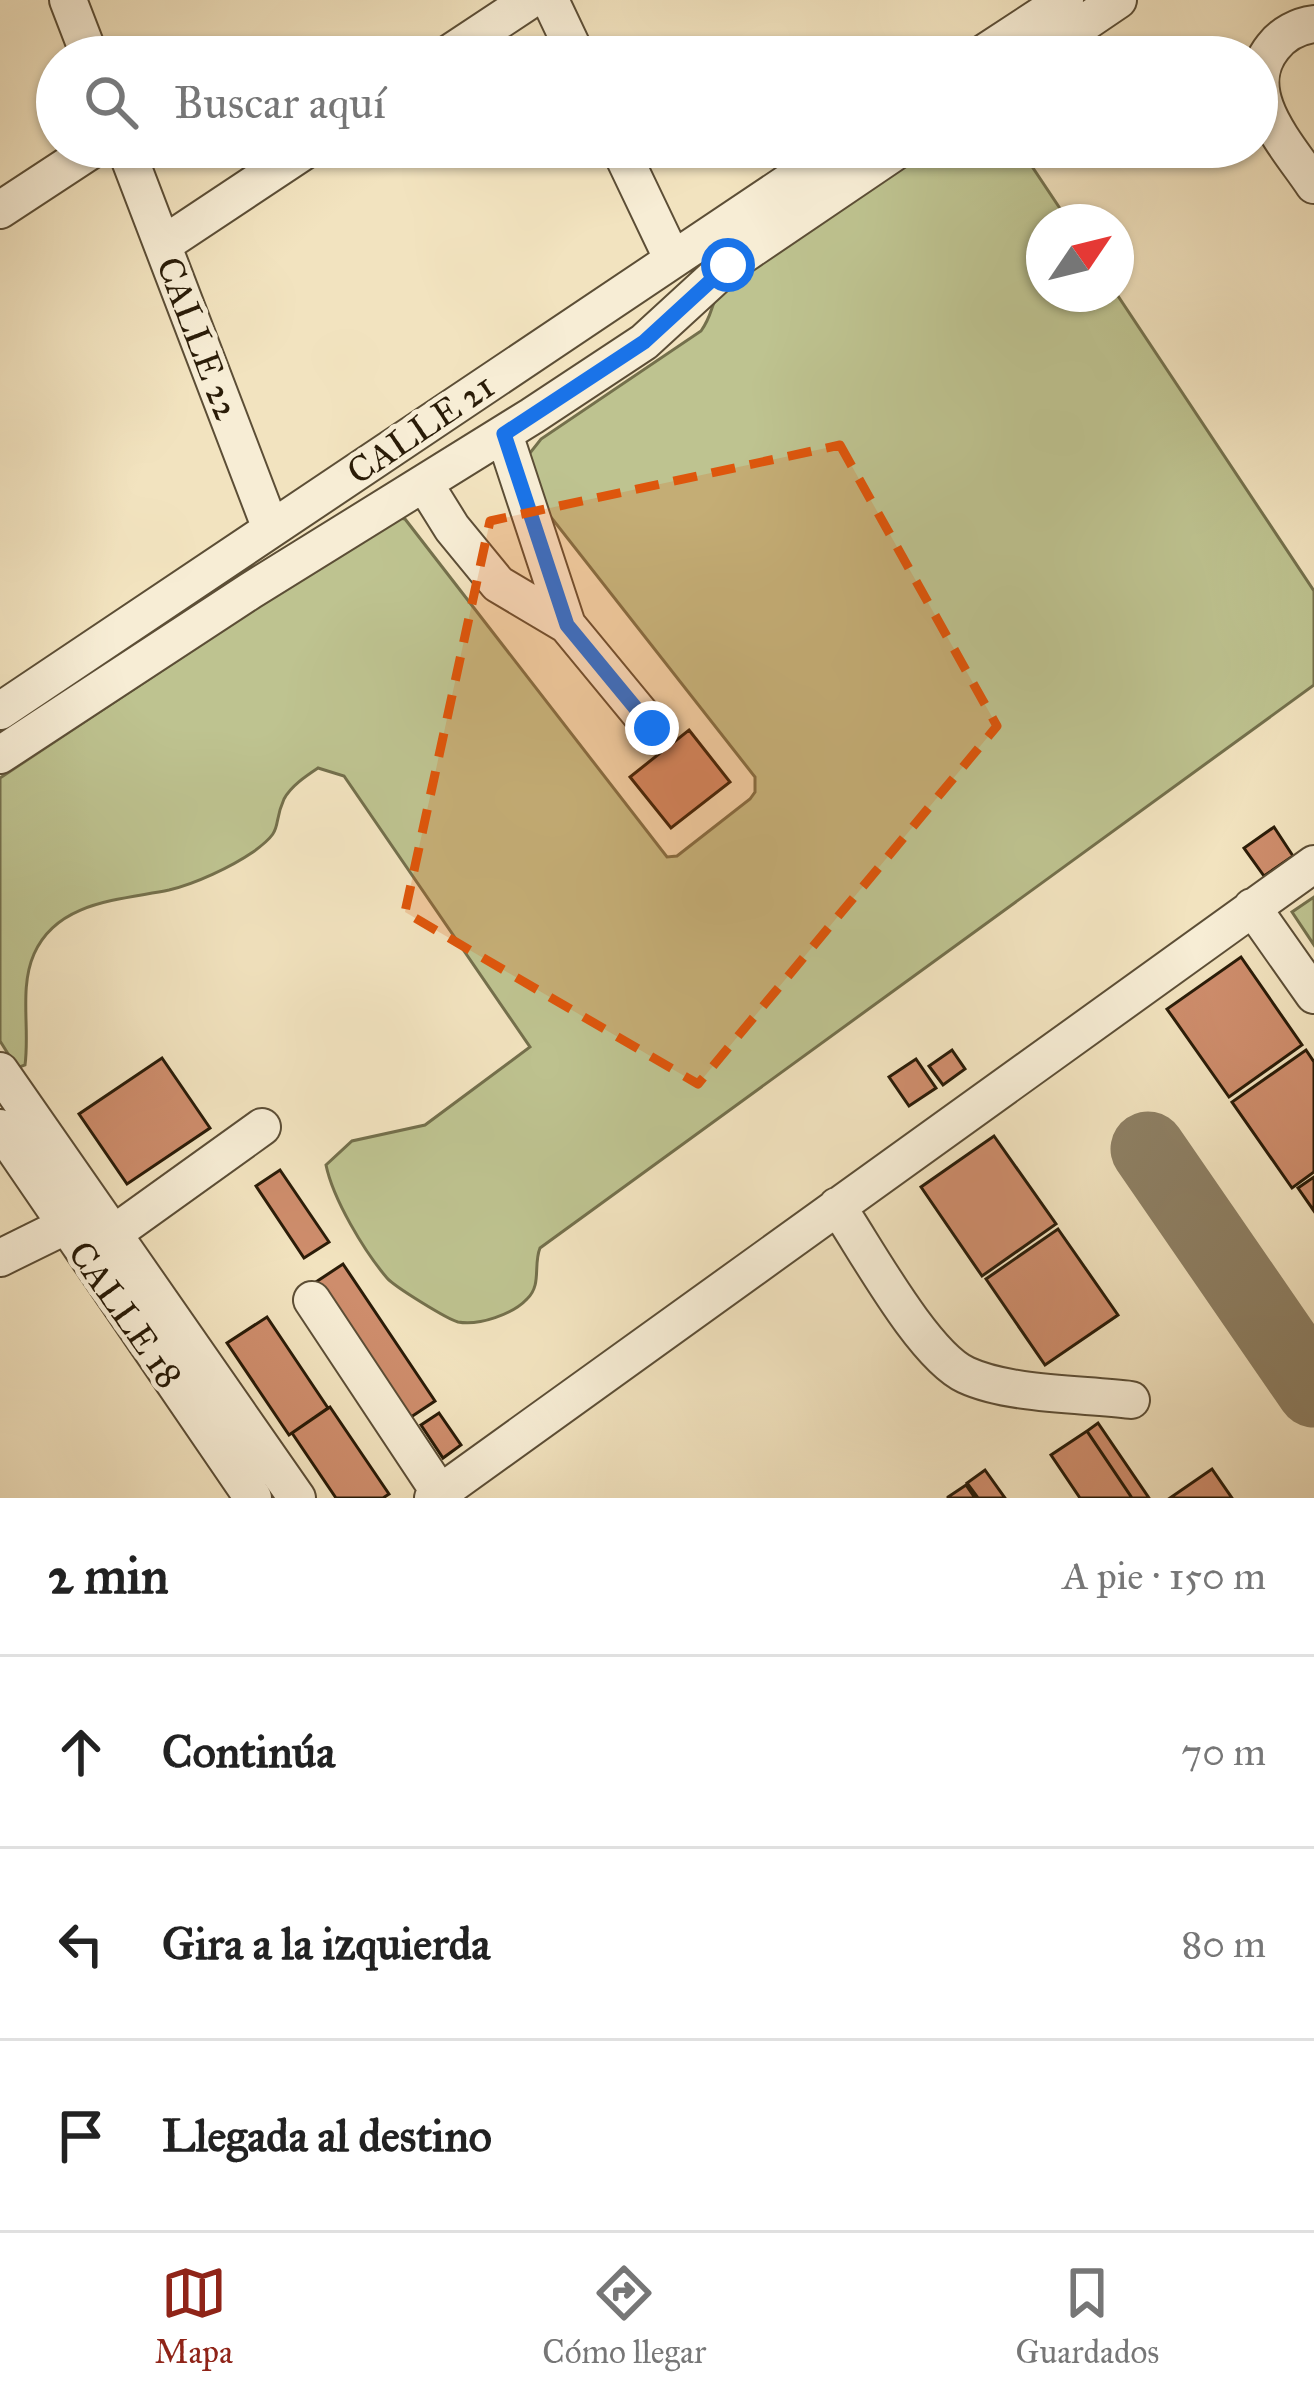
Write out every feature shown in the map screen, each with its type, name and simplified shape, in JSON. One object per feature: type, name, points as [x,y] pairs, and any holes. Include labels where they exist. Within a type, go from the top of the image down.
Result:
[{"type":"street","points":[[68,0],[82,36]]},
{"type":"street","points":[[476,36],[530,0]]},
{"type":"street","points":[[550,0],[567,36]]},
{"type":"street","points":[[1010,36],[1065,0]]},
{"type":"street","points":[[1065,36],[1118,0]]},
{"type":"street","points":[[1278,42],[1314,24]]},
{"type":"street","points":[[1278,130],[1314,184]]},
{"type":"street","points":[[0,210],[64,168]]},
{"type":"street","name":"CALLE 22","points":[[133,168],[272,529]]},
{"type":"street","points":[[164,244],[278,168]]},
{"type":"street","points":[[629,168],[672,258]]},
{"type":"street","name":"CALLE 21","points":[[0,711],[809,168]]},
{"type":"street","points":[[0,755],[644,342],[728,265],[871,168]]},
{"type":"street","points":[[504,434],[567,625]]},
{"type":"street","points":[[424,483],[452,528],[498,584],[567,625],[652,728]]},
{"type":"street","points":[[312,1300],[436,1496],[1314,865]]},
{"type":"street","points":[[1252,908],[1314,995]]},
{"type":"street","points":[[0,1071],[297,1498]]},
{"type":"street","points":[[113,1234],[262,1127]]},
{"type":"street","name":"CALLE 18","points":[[0,1128],[253,1498]]},
{"type":"street","points":[[838,1206],[937,1356],[966,1375],[1001,1385],[1131,1400]]},
{"type":"street","points":[[0,1258],[65,1226]]},
{"type":"highlighted area","points":[[840,445],[997,726],[698,1084],[405,912],[490,521]]},
{"type":"green space","points":[[899,168],[1033,168],[1057,204],[1026,204],[1026,312],[1129,312],[1314,591],[1314,685],[540,1248],[532,1293],[521,1304],[495,1318],[458,1322],[392,1282],[378,1267],[342,1209],[326,1165],[352,1141],[425,1125],[530,1047],[344,776],[318,768],[304,778],[284,799],[270,838],[224,869],[179,887],[92,906],[58,923],[44,936],[30,967],[25,1065],[17,1068],[0,1041],[0,778],[393,517],[405,519],[667,857],[677,856],[750,799],[755,777],[543,507],[526,458],[541,439],[701,331],[729,282]]},
{"type":"green space","points":[[1314,897],[1314,945],[1292,912]]},
{"type":"building","points":[[689,730],[730,782],[671,828],[630,777]]},
{"type":"building","points":[[1274,827],[1293,856],[1264,876],[1244,848]]},
{"type":"building","points":[[1241,957],[1302,1045],[1229,1097],[1167,1009]]},
{"type":"building","points":[[952,1050],[965,1069],[943,1085],[929,1066]]},
{"type":"building","points":[[1306,1050],[1314,1062],[1314,1172],[1292,1188],[1232,1102]]},
{"type":"building","points":[[162,1058],[210,1128],[127,1184],[79,1114]]},
{"type":"building","points":[[916,1059],[936,1088],[909,1106],[889,1077]]},
{"type":"building","points":[[994,1136],[1056,1224],[982,1276],[921,1187]]},
{"type":"building","points":[[280,1170],[329,1242],[304,1258],[256,1186]]},
{"type":"building","points":[[1314,1177],[1314,1211],[1298,1188]]},
{"type":"building","points":[[1058,1229],[1118,1315],[1045,1365],[986,1279]]},
{"type":"building","points":[[343,1264],[435,1401],[408,1419],[316,1282]]},
{"type":"building","points":[[267,1317],[328,1408],[289,1435],[227,1343]]},
{"type":"building","points":[[330,1407],[389,1494],[383,1498],[336,1498],[292,1433]]},
{"type":"building","points":[[439,1413],[461,1445],[443,1458],[421,1425]]},
{"type":"building","points":[[1098,1423],[1149,1498],[1132,1498],[1087,1431]]},
{"type":"building","points":[[1087,1431],[1132,1498],[1080,1498],[1051,1455]]},
{"type":"building","points":[[1212,1469],[1232,1498],[1170,1498]]},
{"type":"building","points":[[985,1470],[1005,1498],[978,1498],[967,1483]]},
{"type":"building","points":[[966,1485],[975,1498],[948,1498],[948,1497]]},
{"type":"taxiway","points":[[1148,1149],[1314,1390]]},
{"type":"route","points":[[652,728],[567,625],[504,434],[644,342],[728,265]]}]
